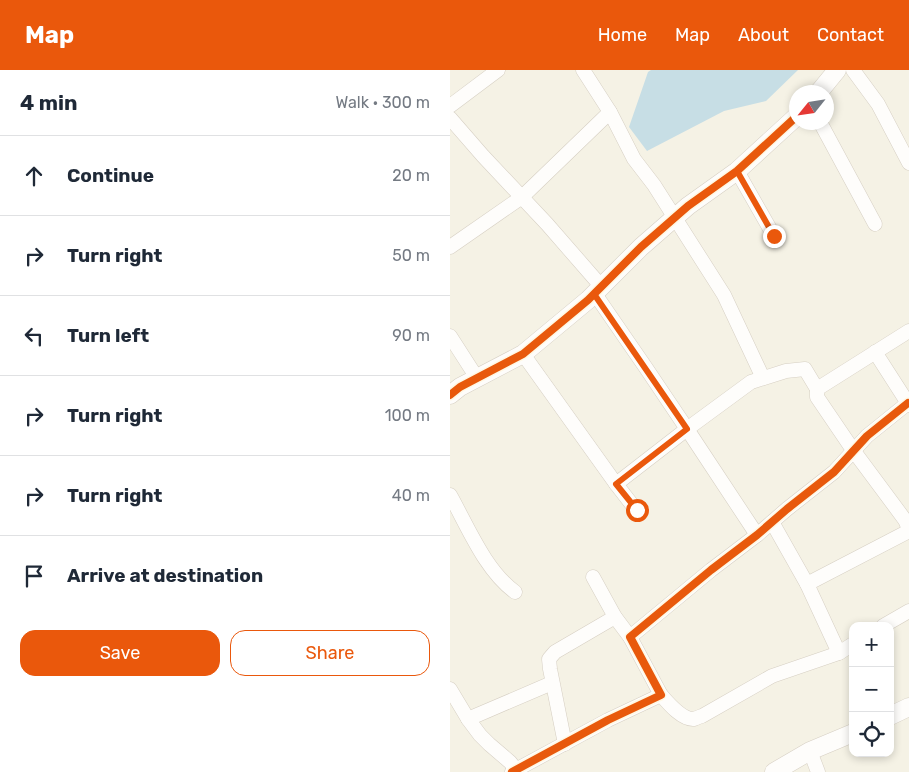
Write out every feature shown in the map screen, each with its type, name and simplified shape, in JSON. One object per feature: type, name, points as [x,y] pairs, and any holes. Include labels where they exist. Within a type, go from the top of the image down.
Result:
[{"type":"street","points":[[451,103],[498,70]]},
{"type":"street","points":[[583,70],[610,112],[634,159],[654,185],[724,295],[763,378]]},
{"type":"street","points":[[825,85],[837,70]]},
{"type":"street","points":[[853,70],[878,104],[909,163]]},
{"type":"street","points":[[450,247],[522,197],[610,112]]},
{"type":"street","points":[[450,118],[553,231],[598,290],[757,535]]},
{"type":"street","points":[[450,395],[460,387],[523,354],[598,290],[641,247],[688,206],[737,171],[789,123]]},
{"type":"street","points":[[824,130],[875,224]]},
{"type":"street","points":[[737,171],[774,236]]},
{"type":"street","points":[[817,389],[909,331]]},
{"type":"street","points":[[450,336],[477,378]]},
{"type":"street","points":[[630,637],[834,472],[867,436],[909,404],[875,352]]},
{"type":"street","points":[[523,354],[616,484],[637,510]]},
{"type":"street","points":[[616,484],[751,382],[786,371],[805,369],[817,389],[817,397],[853,450],[905,520],[909,530],[807,584]]},
{"type":"street","points":[[450,495],[491,568],[515,592]]},
{"type":"street","points":[[772,522],[807,584],[839,653]]},
{"type":"street","points":[[593,578],[616,618],[630,637],[661,695],[679,713],[687,718],[694,719],[702,716],[772,676],[839,653],[849,647]]},
{"type":"street","points":[[890,622],[909,611]]},
{"type":"street","points":[[565,744],[549,660],[555,652],[616,618]]},
{"type":"street","points":[[468,719],[552,683]]},
{"type":"street","points":[[451,692],[480,735],[510,762],[516,771],[608,720],[661,695]]},
{"type":"street","points":[[894,714],[909,708]]},
{"type":"street","points":[[774,772],[810,751],[849,735]]},
{"type":"street","points":[[810,751],[818,772]]},
{"type":"water","points":[[651,70],[798,70],[766,101],[724,111],[647,151],[629,127],[648,72]]},
{"type":"cycle path","points":[[450,395],[460,387],[523,354],[588,300],[641,247],[688,206],[737,171],[789,123]]},
{"type":"cycle path","points":[[512,772],[608,720],[661,695],[630,637],[834,472],[867,436],[908,403]]},
{"type":"route","points":[[637,510],[616,484],[687,429],[594,294],[641,247],[688,206],[737,171],[774,236]]}]
